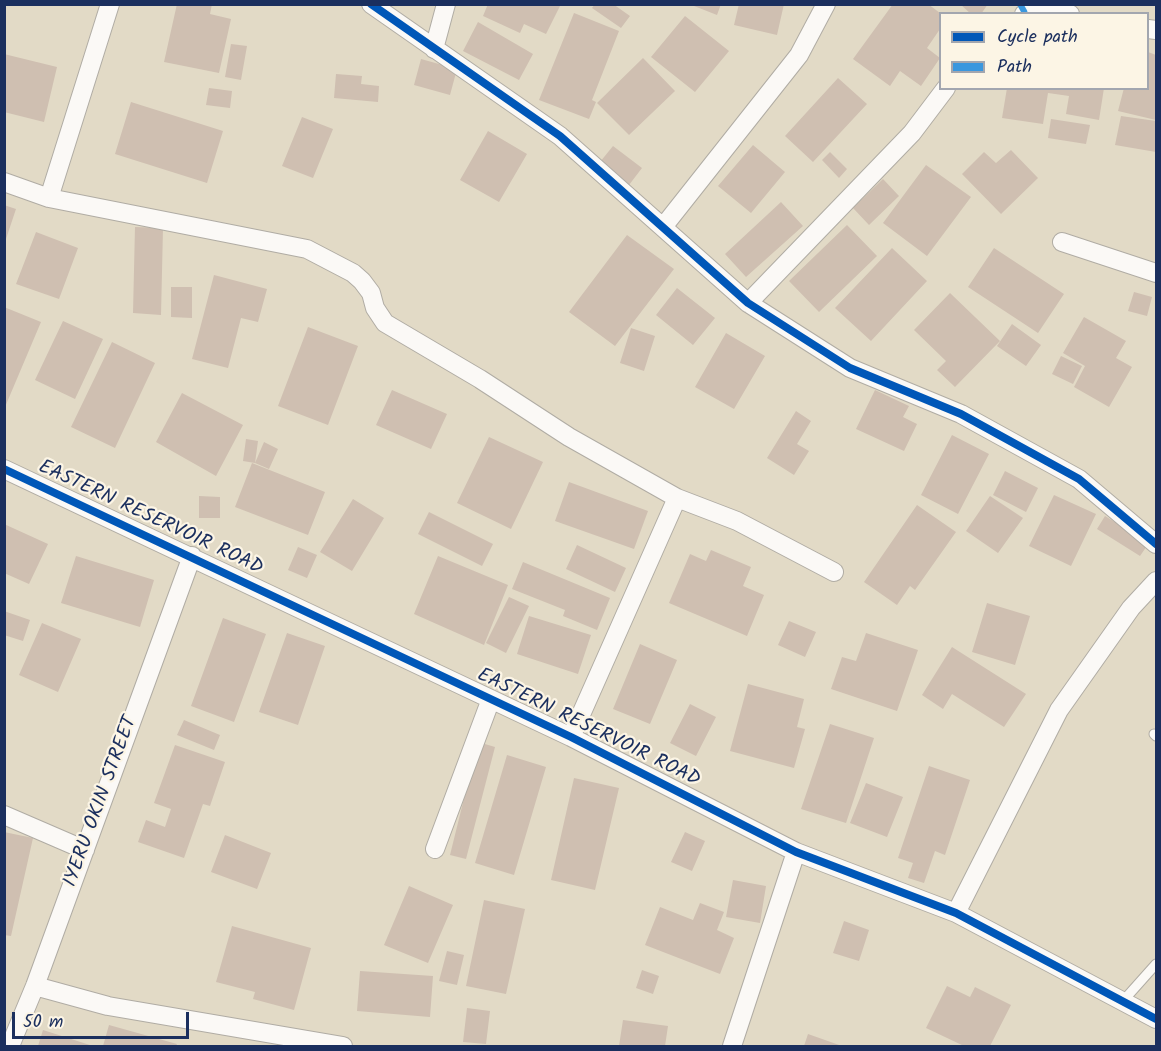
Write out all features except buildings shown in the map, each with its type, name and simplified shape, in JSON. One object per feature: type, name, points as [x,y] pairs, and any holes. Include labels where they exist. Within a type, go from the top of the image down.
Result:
[{"type":"street","points":[[49,198],[110,4]]},
{"type":"street","points":[[371,4],[560,136],[748,303],[850,368],[961,414],[1079,479],[1156,544]]},
{"type":"street","points":[[435,49],[446,4]]},
{"type":"street","points":[[663,227],[799,55],[826,4]]},
{"type":"street","points":[[1047,12],[1062,12]]},
{"type":"street","points":[[748,303],[912,132],[944,90]]},
{"type":"street","points":[[4,182],[49,198],[307,249],[353,273],[362,281],[371,293],[375,308],[385,323],[480,379],[569,436],[677,498],[737,521],[834,572]]},
{"type":"street","points":[[1062,242],[1156,273]]},
{"type":"street","name":"EASTERN RESERVOIR ROAD","points":[[4,469],[571,737],[796,852],[956,913],[1156,1019]]},
{"type":"street","points":[[571,737],[677,498]]},
{"type":"street","name":"IYERU OKIN STREET","points":[[10,1047],[35,986],[192,556]]},
{"type":"street","points":[[956,913],[1059,710],[1131,609],[1156,581]]},
{"type":"street","points":[[435,849],[491,699]]},
{"type":"street","points":[[4,815],[85,850]]},
{"type":"street","points":[[732,1047],[796,852]]},
{"type":"street","points":[[35,986],[108,1006],[343,1047]]},
{"type":"lane","points":[[1123,1001],[1156,964]]},
{"type":"marked path","points":[[1020,4],[1024,12]]},
{"type":"cycle path","points":[[371,4],[560,136],[748,303],[850,368],[961,414],[1079,479],[1156,544]]},
{"type":"cycle path","points":[[4,469],[571,737],[796,852],[956,913],[1156,1019]]}]
